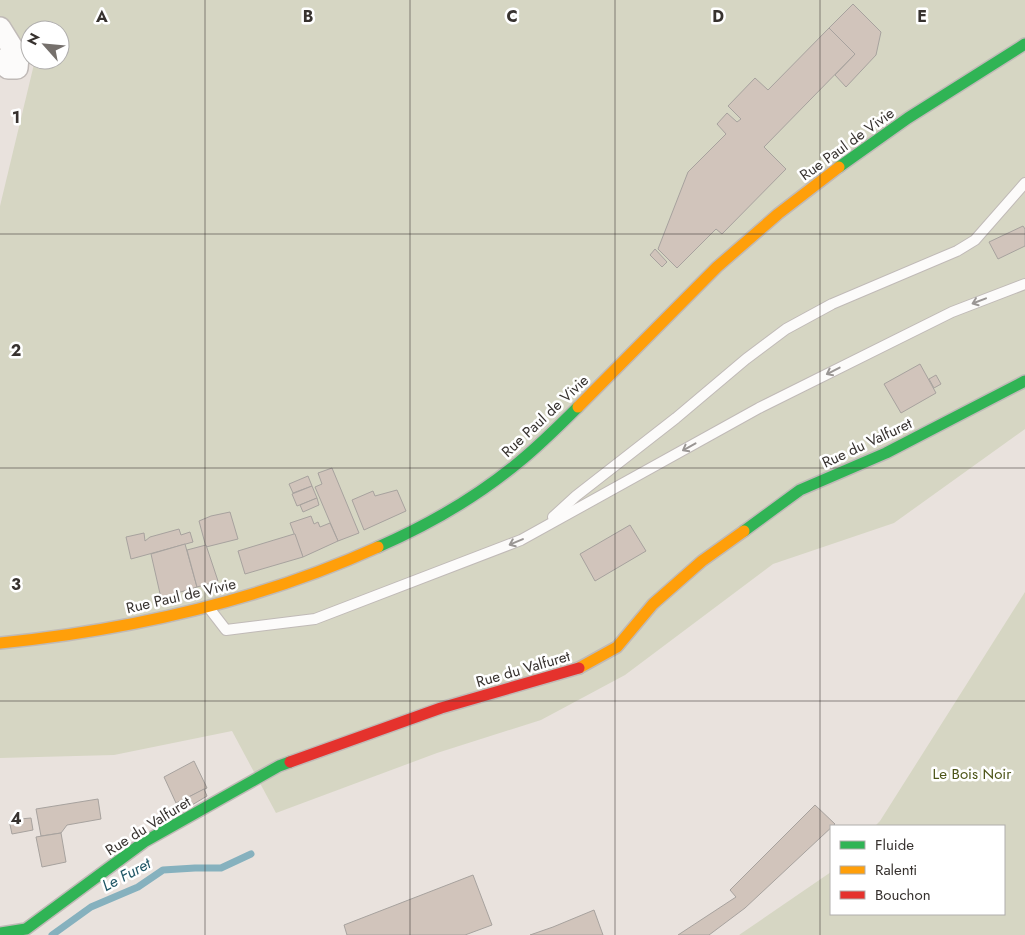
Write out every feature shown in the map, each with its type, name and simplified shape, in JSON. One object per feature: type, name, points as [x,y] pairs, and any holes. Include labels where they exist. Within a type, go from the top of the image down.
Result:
[{"type":"main road","name":"Rue Paul de Vivie","points":[[0,643],[42,639],[154,619],[263,592],[357,556],[456,506],[500,477],[528,455],[688,295],[790,203],[908,118],[1025,44]]},
{"type":"main road","name":"Rue du Valfuret","points":[[0,933],[26,929],[144,842],[279,766],[441,708],[584,667],[617,646],[653,604],[702,561],[800,490],[886,452],[1025,381]]},
{"type":"street","points":[[0,28],[18,57],[17,68],[8,68],[0,60]]},
{"type":"lane","points":[[542,528],[576,496],[786,329],[832,304],[975,240],[1025,183]]},
{"type":"lane","points":[[208,606],[226,630],[315,620],[521,540],[760,408],[952,312],[1025,284]]},
{"type":"green space","points":[[0,0],[1025,0],[1025,429],[894,523],[773,564],[625,675],[541,720],[437,753],[276,813],[232,731],[114,755],[0,758],[0,206],[33,70],[70,70],[70,20],[20,20],[20,46],[0,29]]},
{"type":"green space","name":"Le Bois Noir","points":[[1025,592],[1025,935],[739,935],[830,873],[830,915],[1005,915],[1005,825],[876,825]]},
{"type":"building","points":[[853,4],[881,32],[876,55],[846,87],[835,75],[855,54],[829,28]]},
{"type":"building","points":[[829,28],[855,54],[764,147],[786,169],[722,234],[716,229],[677,268],[658,249],[688,172],[726,134],[717,124],[727,113],[737,122],[741,119],[728,106],[755,78],[768,90]]},
{"type":"building","points":[[1023,226],[1025,229],[1025,246],[998,259],[989,242]]},
{"type":"building","points":[[655,249],[667,262],[662,267],[650,255]]},
{"type":"building","points":[[920,364],[936,393],[901,413],[884,384]]},
{"type":"building","points":[[936,375],[941,384],[934,388],[929,379]]},
{"type":"building","points":[[332,468],[359,533],[338,541],[315,487],[322,484],[318,473]]},
{"type":"building","points":[[308,476],[312,486],[293,493],[289,484]]},
{"type":"building","points":[[312,486],[317,498],[297,506],[292,494]]},
{"type":"building","points":[[397,490],[406,511],[364,530],[352,500],[373,491],[375,496]]},
{"type":"building","points":[[317,498],[319,505],[303,512],[300,505]]},
{"type":"building","points":[[230,512],[238,539],[206,547],[199,521]]},
{"type":"building","points":[[311,516],[314,524],[318,522],[320,527],[330,523],[338,541],[303,557],[290,523]]},
{"type":"building","points":[[630,525],[646,551],[595,581],[580,554]]},
{"type":"building","points":[[179,529],[181,535],[190,532],[193,542],[131,559],[126,537],[144,533],[145,541],[150,537]]},
{"type":"building","points":[[295,534],[303,557],[245,574],[238,551]]},
{"type":"building","points":[[185,544],[197,587],[161,598],[151,554]]},
{"type":"building","points":[[206,545],[218,581],[197,587],[187,550]]},
{"type":"building","points":[[194,761],[207,788],[176,803],[164,777]]},
{"type":"building","points":[[204,789],[207,796],[182,811],[177,803]]},
{"type":"building","points":[[98,799],[101,819],[67,825],[61,833],[41,836],[36,809]]},
{"type":"building","points":[[815,805],[835,824],[830,825],[830,829],[745,908],[709,935],[678,935],[736,897],[730,890]]},
{"type":"building","points":[[31,818],[33,830],[12,834],[9,820]]},
{"type":"building","points":[[61,833],[66,862],[42,867],[36,837]]},
{"type":"building","points":[[473,875],[492,925],[465,935],[347,935],[344,925]]},
{"type":"building","points":[[594,910],[603,935],[530,935],[553,927]]},
{"type":"waterway","name":"Le Furet","points":[[52,935],[91,907],[138,887],[163,870],[221,868],[251,854]]},
{"type":"traffic: fast","points":[[839,167],[908,118],[1025,44]]},
{"type":"traffic: fast","points":[[744,531],[800,490],[886,453],[1025,381]]},
{"type":"traffic: fast","points":[[378,547],[434,520],[486,487],[534,449],[578,407]]},
{"type":"traffic: fast","points":[[0,933],[26,929],[144,842],[279,766],[290,762]]},
{"type":"traffic: slow","points":[[578,407],[717,267],[778,214],[839,167]]},
{"type":"traffic: slow","points":[[579,668],[617,647],[653,604],[702,561],[744,531]]},
{"type":"traffic: slow","points":[[0,643],[97,630],[193,610],[287,583],[378,547]]},
{"type":"traffic: jam","points":[[290,762],[441,708],[579,668]]}]
